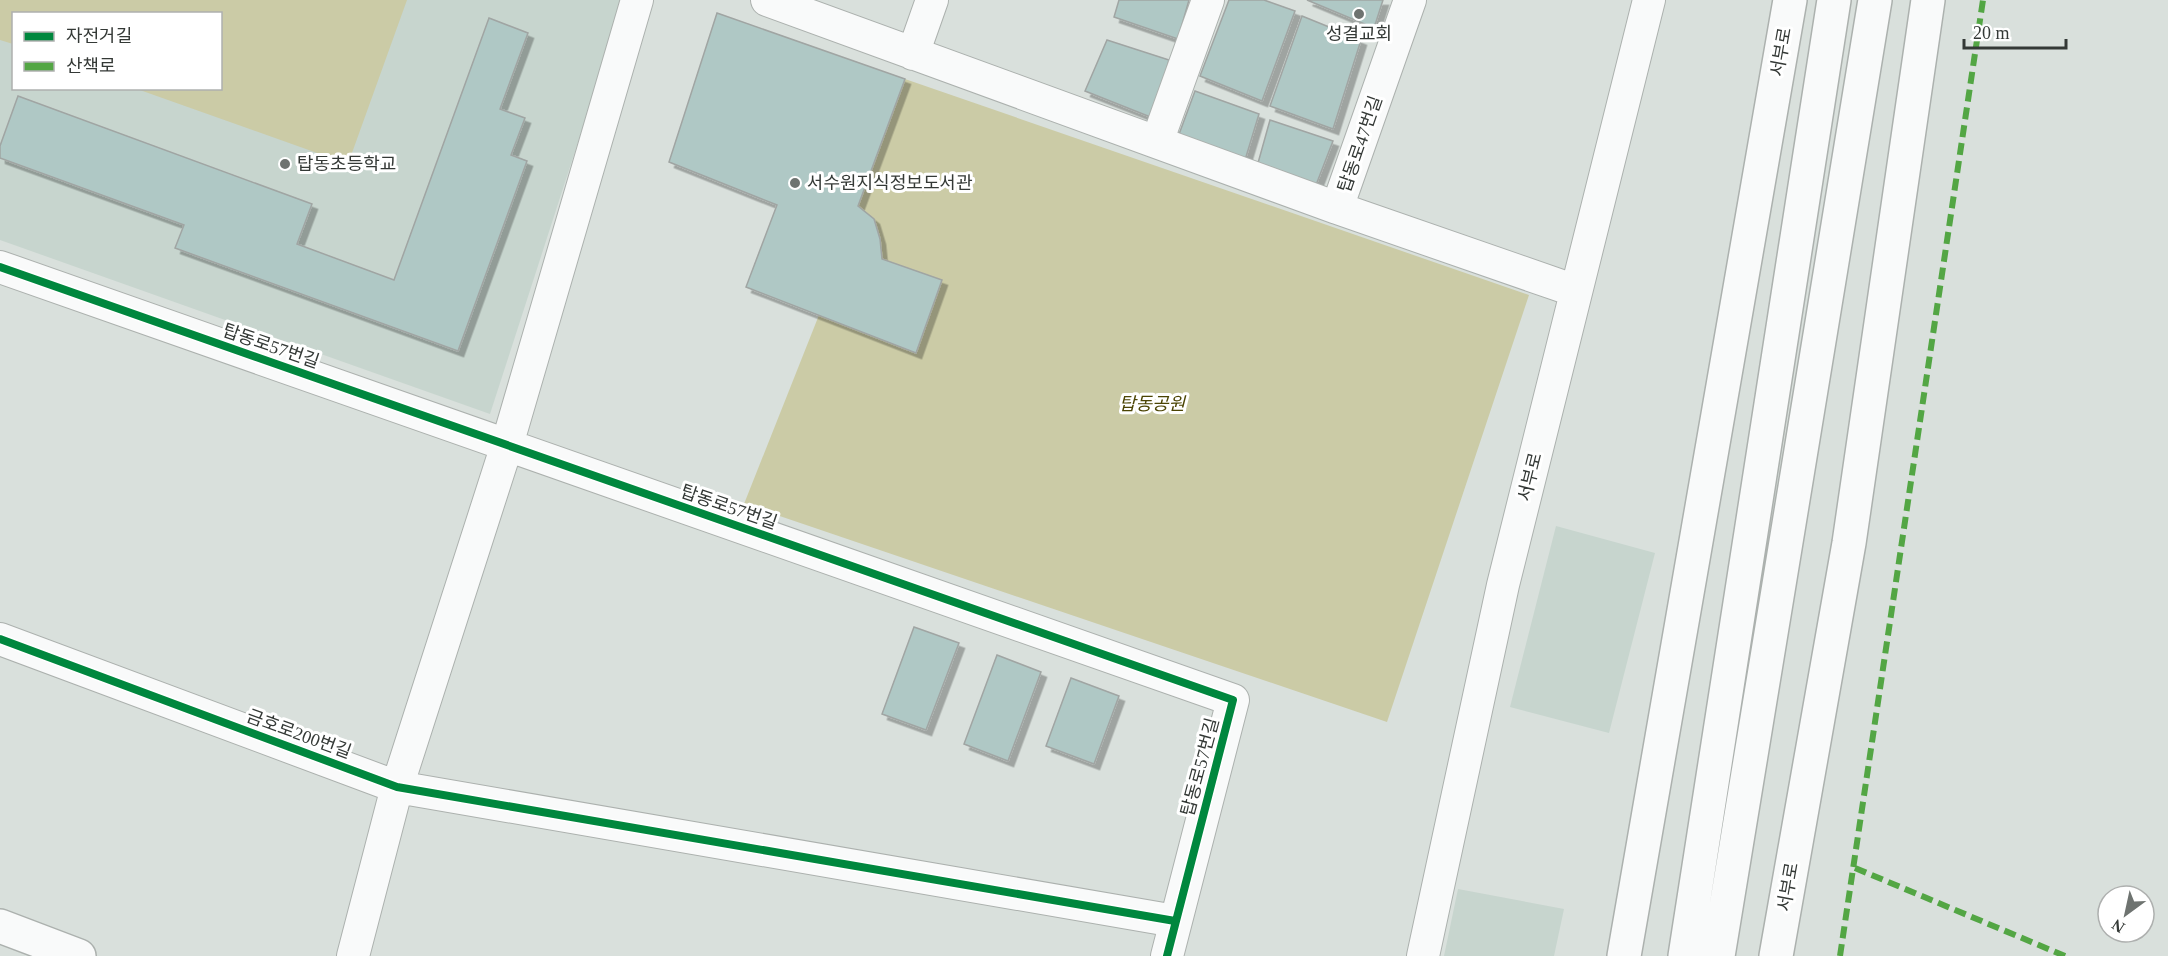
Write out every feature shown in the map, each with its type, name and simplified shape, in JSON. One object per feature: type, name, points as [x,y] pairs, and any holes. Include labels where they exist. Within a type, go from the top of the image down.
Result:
[{"type":"street","points":[[353,956],[397,787],[507,445],[637,0]]},
{"type":"street","name":"탑동로47번길","points":[[767,0],[1337,208],[1410,0]]},
{"type":"street","points":[[914,54],[932,0]]},
{"type":"street","points":[[1156,141],[1208,0]]},
{"type":"street","name":"서부로","points":[[1423,956],[1503,585],[1649,0]]},
{"type":"street","name":"서부로","points":[[1624,956],[1790,0]]},
{"type":"street","points":[[1685,956],[1834,0]]},
{"type":"street","points":[[1718,956],[1875,0]]},
{"type":"street","name":"서부로","points":[[1776,956],[1849,543],[1928,0]]},
{"type":"street","points":[[1337,208],[1576,291]]},
{"type":"street","name":"탑동로57번길","points":[[0,267],[1233,700],[1167,956]]},
{"type":"street","name":"금호로200번길","points":[[0,639],[397,787],[1175,921]]},
{"type":"street","points":[[0,926],[79,956]]},
{"type":"shaded area","name":"탑동초등학교","points":[[0,0],[624,0],[490,414],[0,240]]},
{"type":"shaded area","points":[[1556,526],[1655,553],[1609,733],[1510,707]]},
{"type":"shaded area","points":[[1458,889],[1564,909],[1554,956],[1444,956]]},
{"type":"green space","points":[[0,0],[407,0],[348,164],[140,90],[222,90],[222,12],[12,12],[12,44],[0,40]]},
{"type":"green space","name":"탑동공원","points":[[905,79],[1529,295],[1387,722],[744,504],[819,315],[916,352],[942,280],[882,259],[880,239],[874,219],[858,206]]},
{"type":"building","points":[[1119,0],[1189,0],[1178,39],[1114,17]]},
{"type":"building","points":[[1229,0],[1264,0],[1295,11],[1262,101],[1200,76]]},
{"type":"building","name":"성결교회","points":[[1307,0],[1383,0],[1374,28]]},
{"type":"building","name":"서수원지식정보도서관","points":[[717,13],[905,79],[858,206],[874,219],[880,239],[882,259],[942,280],[916,353],[746,287],[777,205],[669,162]]},
{"type":"building","points":[[1302,16],[1361,40],[1333,129],[1270,106]]},
{"type":"building","points":[[489,18],[528,33],[500,109],[525,118],[511,155],[527,161],[458,351],[175,248],[184,225],[0,158],[0,146],[18,96],[312,204],[297,244],[394,280]]},
{"type":"building","points":[[1107,40],[1169,60],[1153,118],[1085,91]]},
{"type":"building","points":[[1195,91],[1259,114],[1245,160],[1178,137]]},
{"type":"building","points":[[1270,120],[1333,141],[1316,185],[1258,163]]},
{"type":"building","points":[[914,627],[959,643],[926,730],[882,714]]},
{"type":"building","points":[[997,655],[1041,672],[1008,761],[964,744]]},
{"type":"building","points":[[1071,678],[1119,696],[1094,764],[1046,746]]},
{"type":"marked path","points":[[1840,956],[1983,0]]},
{"type":"marked path","points":[[1855,868],[2065,956]]},
{"type":"cycle path","points":[[0,267],[1233,700],[1167,956]]},
{"type":"cycle path","points":[[0,639],[397,787],[1175,921]]},
{"type":"place","name":"성결교회","points":[[1359,14]]},
{"type":"place","name":"탑동초등학교","points":[[285,164]]},
{"type":"place","name":"서수원지식정보도서관","points":[[795,183]]}]
